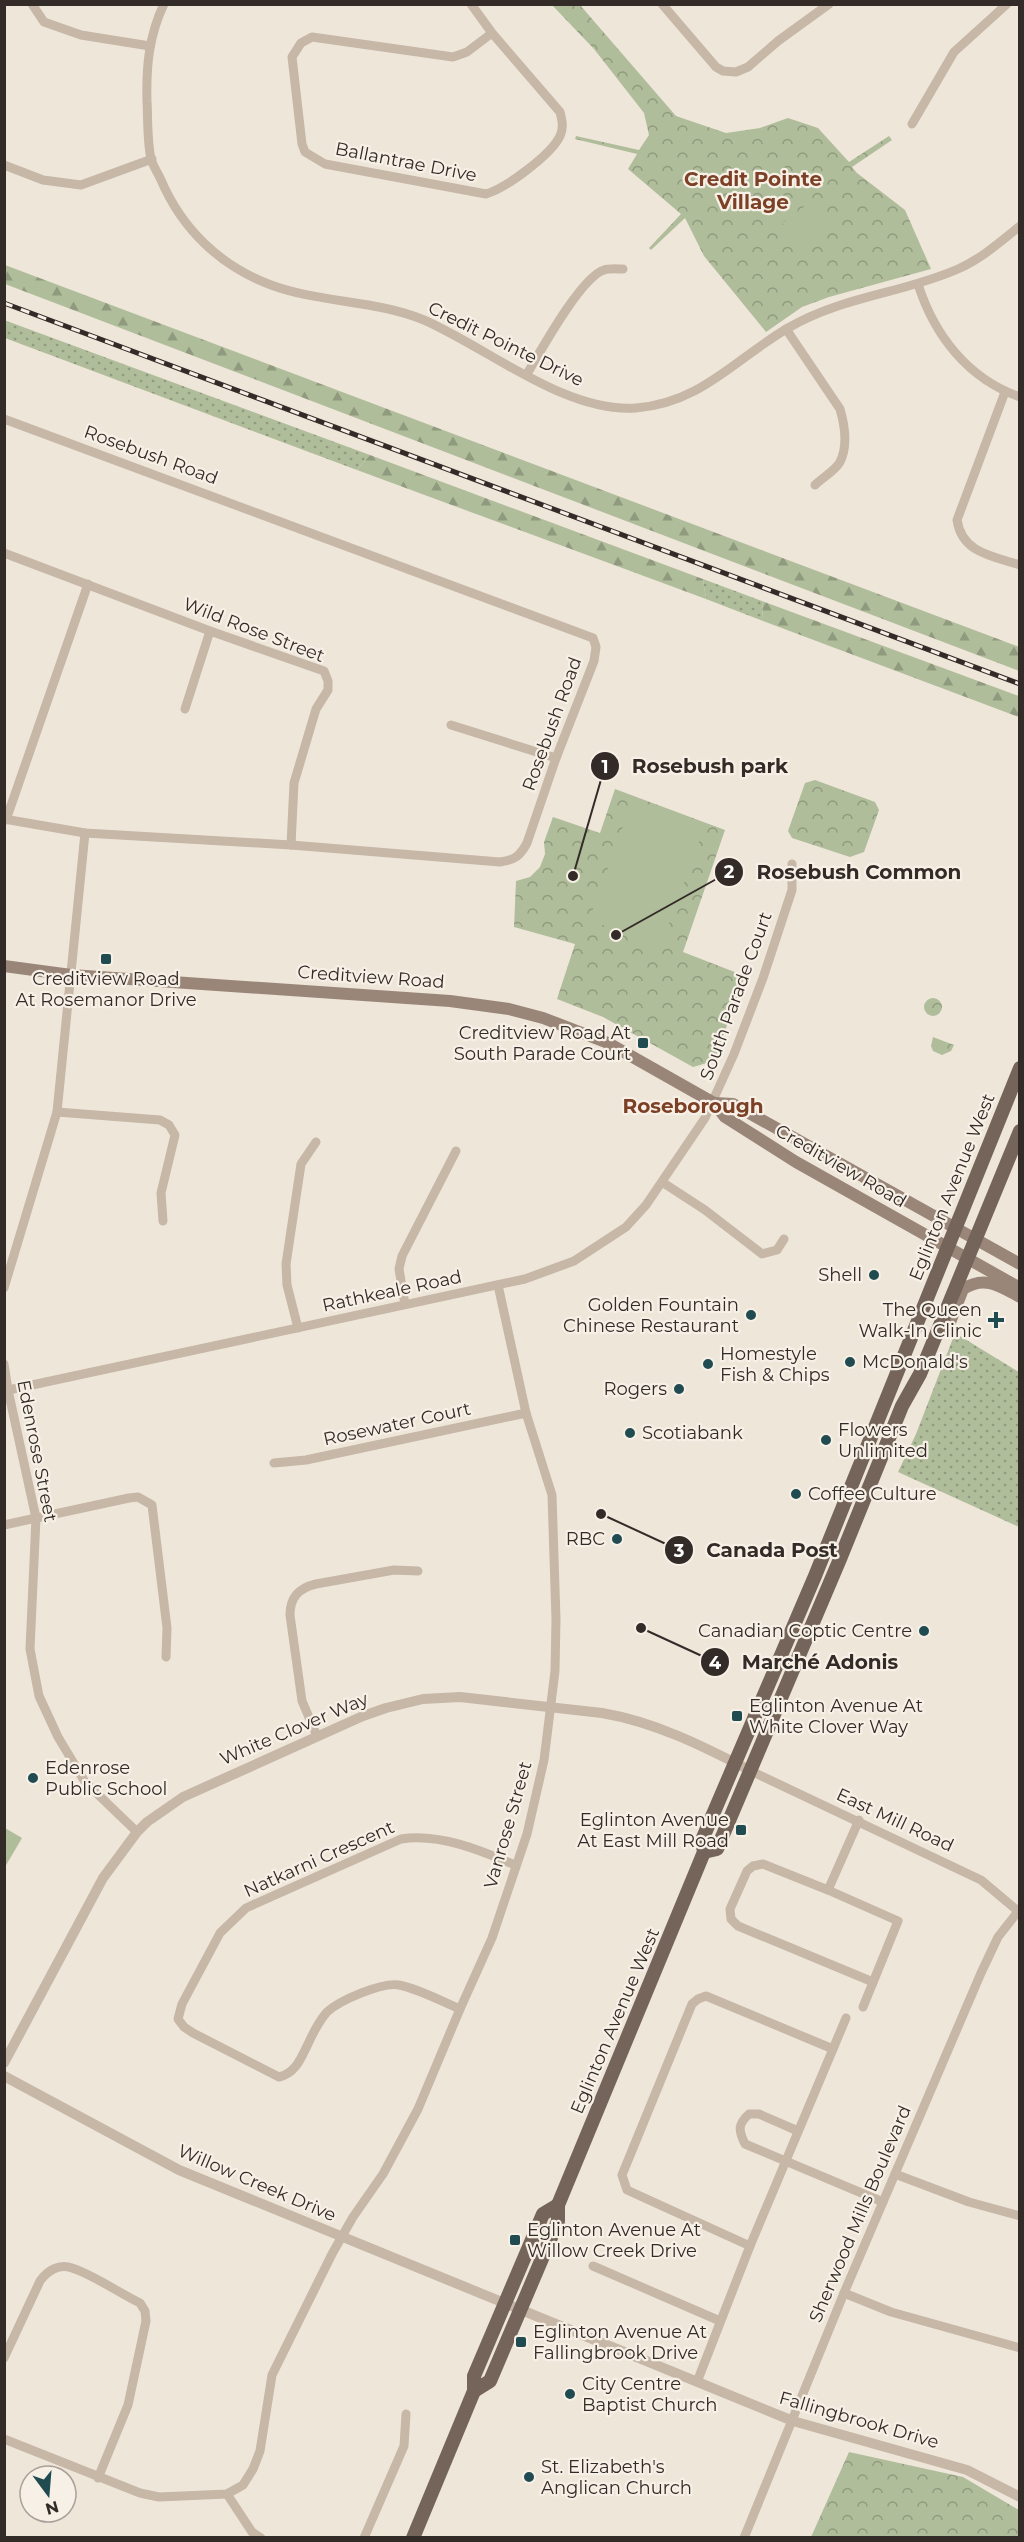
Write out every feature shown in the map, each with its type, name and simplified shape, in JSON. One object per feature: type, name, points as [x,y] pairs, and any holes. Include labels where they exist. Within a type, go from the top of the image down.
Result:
[{"type":"main road","name":"Creditview Road","points":[[4,966],[71,975],[450,1001],[509,1009],[543,1018],[608,1043],[714,1103],[725,1117],[796,1162],[1020,1288]]},
{"type":"main road","name":"Eglinton Avenue West","points":[[474,2391],[490,2380],[558,2221],[558,2205],[704,1852],[702,1840],[815,1576],[1020,1068]]},
{"type":"main road","name":"Creditview Road","points":[[714,1103],[733,1104],[1020,1264]]},
{"type":"main road","name":"Eglinton Avenue West","points":[[704,1852],[717,1849],[902,1406],[920,1374],[1020,1131]]},
{"type":"main road","points":[[937,1333],[947,1330],[963,1289],[969,1286],[990,1282],[1020,1297]]},
{"type":"main road","name":"Eglinton Avenue West","points":[[413,2538],[474,2391],[474,2376],[543,2214],[558,2205]]},
{"type":"street","points":[[32,4],[44,22],[81,35],[150,46]]},
{"type":"street","name":"Credit Pointe Drive","points":[[164,4],[150,46],[147,80],[152,159],[167,194],[186,225],[233,268],[272,285],[421,319],[570,397],[598,406],[635,408],[684,398],[705,386],[786,329],[843,302],[918,284],[969,263],[988,252],[1020,226]]},
{"type":"street","name":"Ballantrae Drive","points":[[471,4],[492,33],[560,112],[563,123],[561,134],[552,147],[509,184],[486,194],[325,164],[305,152],[302,144],[292,57],[301,43],[312,37],[453,57],[467,52],[492,33]]},
{"type":"street","points":[[662,4],[716,67],[723,71],[736,72],[748,68],[778,41],[829,4]]},
{"type":"street","points":[[912,124],[954,52],[1007,4]]},
{"type":"street","points":[[4,165],[43,180],[81,184],[152,159]]},
{"type":"street","points":[[527,374],[559,321],[585,285],[603,270],[623,269]]},
{"type":"street","points":[[918,284],[929,312],[946,342],[960,359],[982,379],[1005,392],[1020,397]]},
{"type":"street","points":[[786,329],[840,409],[844,425],[845,442],[840,463],[815,484]]},
{"type":"street","points":[[1005,392],[957,520],[959,533],[964,542],[975,550],[1020,565]]},
{"type":"street","name":"Rosebush Road","points":[[4,419],[593,638],[596,647],[594,661],[556,758],[527,843],[521,855],[513,860],[500,862],[291,845],[85,833],[5,819]]},
{"type":"street","name":"Wild Rose Street","points":[[4,553],[210,631],[324,671],[328,681],[328,690],[316,709],[297,770],[291,845]]},
{"type":"street","points":[[5,819],[88,584]]},
{"type":"street","points":[[184,709],[210,631]]},
{"type":"street","points":[[451,725],[556,758]]},
{"type":"street","points":[[4,1288],[57,1112],[85,833]]},
{"type":"street","name":"South Parade Court","points":[[714,1103],[748,1017],[792,890],[792,864]]},
{"type":"street","name":"Rathkeale Road","points":[[6,1391],[525,1279],[574,1261],[626,1227],[646,1205],[714,1103]]},
{"type":"street","points":[[57,1112],[160,1120],[169,1125],[175,1135],[161,1193],[164,1221]]},
{"type":"street","points":[[298,1328],[287,1284],[286,1264],[301,1164],[316,1142]]},
{"type":"street","points":[[405,1304],[399,1269],[402,1256],[456,1150]]},
{"type":"street","points":[[662,1182],[705,1210],[762,1254],[777,1250],[784,1239]]},
{"type":"street","name":"Vanrose Street","points":[[227,2494],[243,2485],[253,2469],[260,2451],[272,2376],[342,2236],[383,2174],[418,2109],[492,1938],[527,1834],[544,1760],[551,1707],[556,1619],[552,1495],[526,1413],[498,1285]]},
{"type":"street","name":"Edenrose Street","points":[[4,1364],[6,1391],[36,1518],[30,1649],[39,1696],[58,1737],[85,1782],[137,1833]]},
{"type":"street","name":"Rosewater Court","points":[[274,1463],[306,1460],[526,1413]]},
{"type":"street","points":[[4,1525],[129,1498],[138,1497],[152,1505],[167,1628],[166,1657]]},
{"type":"street","points":[[317,1736],[302,1701],[290,1615],[290,1604],[295,1595],[304,1587],[316,1584],[394,1570],[418,1571]]},
{"type":"street","name":"White Clover Way","points":[[4,2063],[104,1878],[137,1833],[165,1808],[183,1797],[317,1736],[386,1708],[429,1698],[460,1697],[602,1713],[637,1720],[680,1736],[750,1770]]},
{"type":"street","name":"East Mill Road","points":[[750,1770],[981,1880],[1019,1910]]},
{"type":"street","points":[[828,1890],[859,1820]]},
{"type":"street","name":"Natkarni Crescent","points":[[460,2009],[398,1985],[380,1987],[328,2012],[316,2028],[296,2067],[288,2075],[279,2077],[193,2033],[178,2019],[182,2004],[220,1933],[246,1908],[401,1839],[417,1836],[436,1838],[515,1865]]},
{"type":"street","points":[[863,2007],[898,1921],[764,1864],[753,1866],[747,1871],[730,1909],[731,1919],[738,1926],[873,1982]]},
{"type":"street","name":"Sherwood Mills Boulevard","points":[[744,2538],[844,2293],[981,1973],[998,1937],[1019,1910]]},
{"type":"street","points":[[750,2246],[627,2190],[623,2183],[622,2175],[692,2004],[706,1996],[832,2049]]},
{"type":"street","points":[[697,2382],[750,2246],[846,2018]]},
{"type":"street","name":"Willow Creek Drive","points":[[4,2076],[179,2170],[520,2309]]},
{"type":"street","points":[[798,2131],[759,2114],[749,2114],[740,2122],[740,2135],[745,2144],[884,2202]]},
{"type":"street","points":[[895,2174],[969,2202],[1020,2217]]},
{"type":"street","points":[[593,2266],[720,2321]]},
{"type":"street","points":[[4,2358],[39,2281],[46,2272],[54,2268],[70,2267],[140,2303],[145,2311],[146,2321],[128,2405],[98,2478]]},
{"type":"street","points":[[844,2293],[891,2312],[1020,2348]]},
{"type":"street","name":"Fallingbrook Drive","points":[[520,2309],[793,2421],[967,2470],[1020,2497]]},
{"type":"street","points":[[364,2538],[404,2446],[406,2414]]},
{"type":"street","points":[[4,2439],[140,2493],[159,2497],[227,2494],[252,2532],[261,2538]]},
{"type":"green space","points":[[552,5],[580,5],[676,116],[726,133],[760,128],[788,118],[818,128],[849,162],[889,136],[892,140],[852,167],[905,210],[931,269],[829,297],[802,307],[766,332],[704,256],[685,218],[651,250],[649,248],[681,214],[628,169],[637,154],[575,139],[576,136],[639,150],[649,135],[644,113],[594,49]]},
{"type":"green space","points":[[811,202],[831,230],[818,239],[798,211]]},
{"type":"green space","points":[[795,214],[815,242],[802,251],[782,223]]},
{"type":"green space","points":[[5,265],[1019,647],[1019,671],[5,284]]},
{"type":"green space","points":[[4,320],[370,455],[357,470],[5,338]]},
{"type":"green space","points":[[370,455],[703,579],[706,599],[357,470]]},
{"type":"green space","points":[[703,579],[762,601],[763,621],[706,599]]},
{"type":"green space","points":[[762,601],[1019,696],[1019,717],[763,621]]},
{"type":"green space","points":[[815,780],[875,802],[879,810],[864,852],[850,857],[792,838],[788,831],[805,783]]},
{"type":"green space","points":[[615,789],[725,830],[683,952],[745,976],[714,1061],[693,1067],[603,1017],[557,999],[575,944],[514,927],[516,881],[530,877],[540,867],[545,854],[544,842],[553,817],[600,833]]},
{"type":"green space","points":[[633,799],[705,825],[661,946],[589,920]]},
{"type":"green space","points":[[933,998],[939,1001],[942,1007],[939,1013],[933,1016],[927,1013],[924,1007],[927,1001]]},
{"type":"green space","points":[[933,1037],[954,1045],[951,1051],[942,1055],[933,1051],[931,1046]]},
{"type":"green space","points":[[955,1333],[1019,1372],[1019,1527],[898,1472],[916,1434]]},
{"type":"green space","points":[[5,1828],[22,1838],[5,1867]]},
{"type":"green space","points":[[849,2452],[963,2477],[1019,2510],[1019,2537],[811,2537]]},
{"type":"railway","points":[[4,303],[1020,684]]},
{"type":"place","name":"Rosebush park","points":[[573,876]]},
{"type":"place","name":"Rosebush Common","points":[[616,935]]},
{"type":"place","name":"Creditview Road At Rosemanor Drive","points":[[106,959]]},
{"type":"place","name":"Creditview Road At South Parade Court","points":[[643,1043]]},
{"type":"place","name":"Shell","points":[[874,1275]]},
{"type":"place","name":"Golden Fountain Chinese Restaurant","points":[[751,1315]]},
{"type":"place","name":"The Queen Walk-In Clinic","points":[[996,1320]]},
{"type":"place","name":"McDonald's","points":[[850,1362]]},
{"type":"place","name":"Homestyle Fish & Chips","points":[[708,1364]]},
{"type":"place","name":"Rogers","points":[[679,1389]]},
{"type":"place","name":"Scotiabank","points":[[630,1433]]},
{"type":"place","name":"Flowers Unlimited","points":[[826,1440]]},
{"type":"place","name":"Coffee Culture","points":[[796,1494]]},
{"type":"place","name":"Canada Post","points":[[601,1514]]},
{"type":"place","name":"RBC","points":[[617,1539]]},
{"type":"place","name":"Marché Adonis","points":[[641,1628]]},
{"type":"place","name":"Canadian Coptic Centre","points":[[924,1631]]},
{"type":"place","name":"Eglinton Avenue At White Clover Way","points":[[737,1716]]},
{"type":"place","name":"Edenrose Public School","points":[[33,1778]]},
{"type":"place","name":"Eglinton Avenue At East Mill Road","points":[[741,1830]]},
{"type":"place","name":"Eglinton Avenue At Willow Creek Drive","points":[[515,2240]]},
{"type":"place","name":"Eglinton Avenue At Fallingbrook Drive","points":[[521,2342]]},
{"type":"place","name":"City Centre Baptist Church","points":[[570,2394]]},
{"type":"place","name":"St. Elizabeth's Anglican Church","points":[[529,2477]]},
{"type":"district","name":"Credit Pointe Village","points":[[753,190]]},
{"type":"district","name":"Roseborough","points":[[693,1106]]}]
